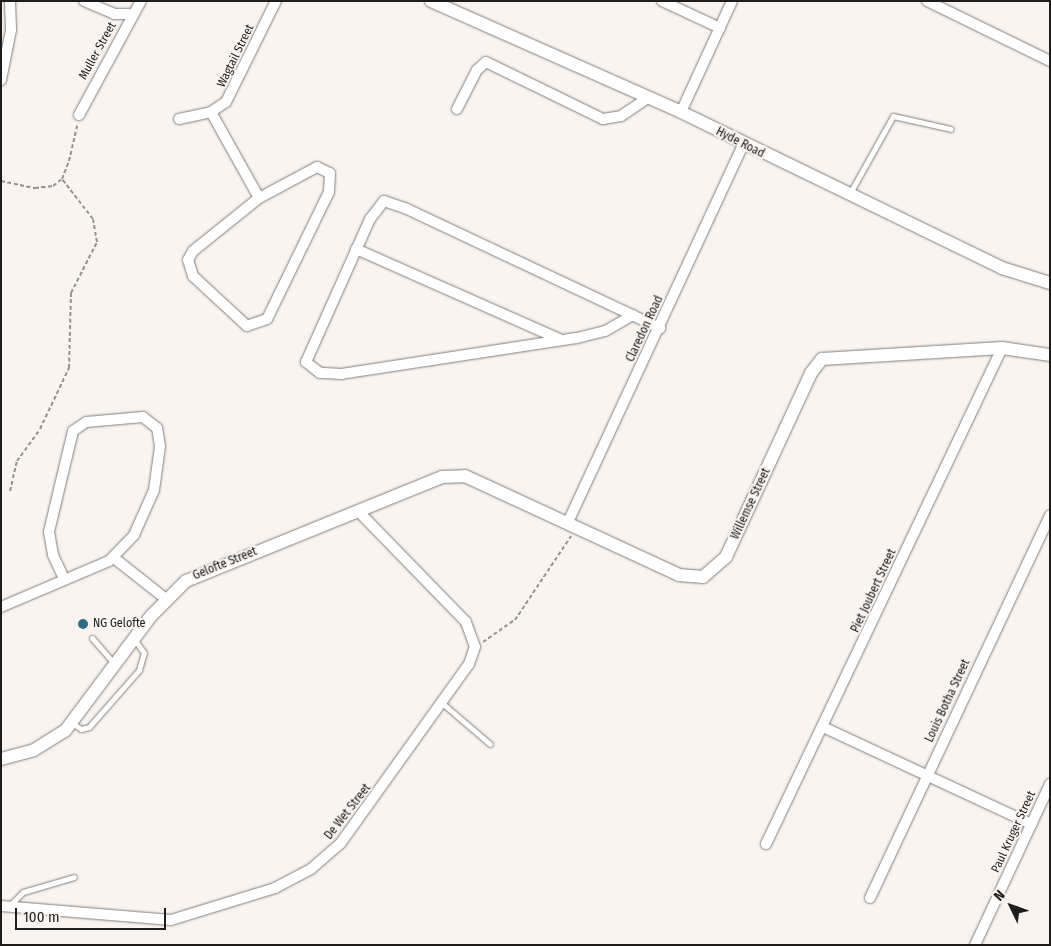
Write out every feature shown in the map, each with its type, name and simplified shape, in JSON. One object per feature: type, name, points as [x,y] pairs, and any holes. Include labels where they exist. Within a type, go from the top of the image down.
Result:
[{"type":"street","points":[[1,80],[11,30],[10,1]]},
{"type":"street","points":[[84,1],[114,14],[131,14]]},
{"type":"street","name":"Muller Street","points":[[79,115],[131,14],[142,1]]},
{"type":"street","name":"Wagtail Street","points":[[179,119],[211,112],[232,95],[276,1]]},
{"type":"street","name":"Hyde Road","points":[[431,1],[681,112],[743,145],[1002,268],[1050,283]]},
{"type":"street","points":[[662,1],[720,28]]},
{"type":"street","points":[[681,112],[732,1]]},
{"type":"street","points":[[927,1],[1050,61]]},
{"type":"street","points":[[457,108],[477,70],[486,62],[603,118],[621,116],[648,98]]},
{"type":"street","points":[[211,112],[259,198]]},
{"type":"street","name":"Claredon Road","points":[[573,524],[743,145]]},
{"type":"street","points":[[318,167],[327,170],[331,178],[329,192],[267,319],[252,327],[239,322],[193,276],[188,260],[193,251],[259,198],[318,167]]},
{"type":"street","points":[[632,315],[605,331],[560,340],[342,374],[314,371],[307,355],[379,204],[390,202],[660,328]]},
{"type":"street","points":[[356,249],[560,340]]},
{"type":"street","name":"Willemse Street","points":[[426,484],[453,475],[466,476],[573,524],[679,575],[709,575],[726,557],[811,373],[822,359],[1002,348],[1050,355]]},
{"type":"street","name":"Piet Joubert Street","points":[[766,844],[1002,348]]},
{"type":"street","points":[[1,607],[114,558],[134,536],[154,490],[160,440],[155,425],[143,417],[86,422],[73,431],[50,532],[53,555],[64,579]]},
{"type":"street","name":"Gelofte Street","points":[[1,759],[34,750],[72,723],[166,599],[198,574],[360,513],[426,484]]},
{"type":"street","points":[[360,513],[466,622],[475,647]]},
{"type":"street","name":"Louis Botha Street","points":[[870,898],[926,775],[1050,515]]},
{"type":"street","points":[[114,558],[166,599]]},
{"type":"street","name":"De Wet Street","points":[[5,906],[154,922],[275,888],[311,869],[340,844],[470,664],[475,647]]},
{"type":"street","points":[[823,727],[1031,824]]},
{"type":"street","name":"Paul Kruger Street","points":[[975,945],[1050,784]]},
{"type":"lane","points":[[849,195],[893,116],[950,129]]},
{"type":"lane","points":[[92,638],[116,665]]},
{"type":"lane","points":[[72,723],[81,729],[89,727],[139,670],[144,653],[134,639]]},
{"type":"lane","points":[[442,704],[490,744]]},
{"type":"lane","points":[[5,906],[23,892],[74,877]]},
{"type":"path","points":[[62,179],[79,115]]},
{"type":"path","points":[[1,181],[44,187],[62,179]]},
{"type":"path","points":[[10,491],[16,460],[40,429],[69,368],[71,293],[97,242],[93,219],[62,179]]},
{"type":"path","points":[[475,647],[515,620],[573,524]]},
{"type":"place","name":"NG Gelofte","points":[[83,624]]}]
